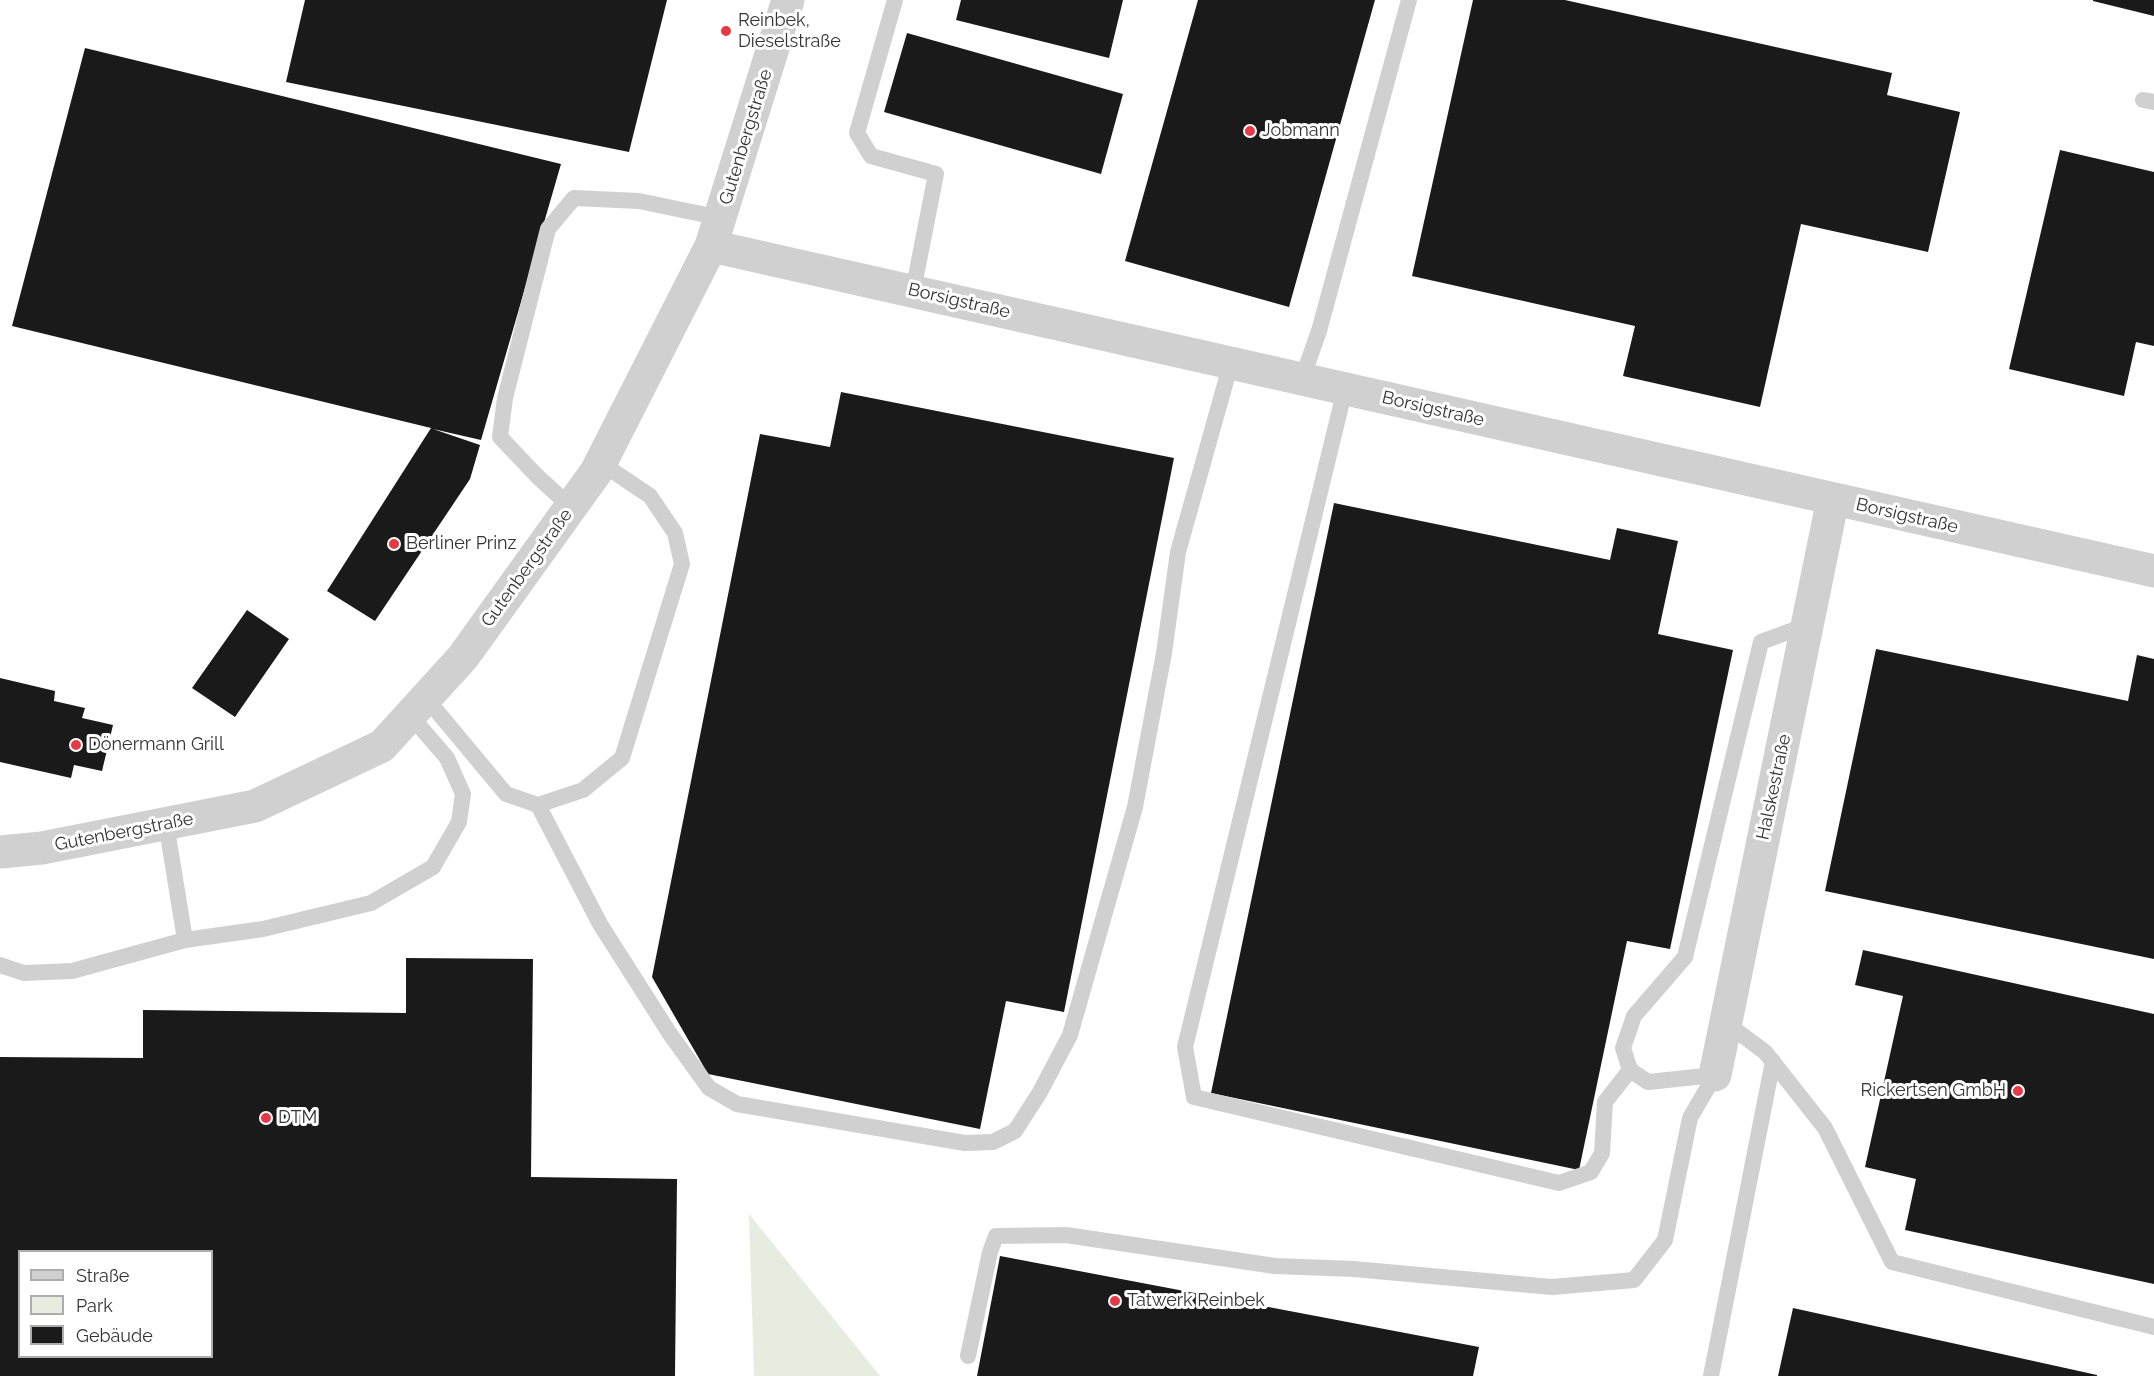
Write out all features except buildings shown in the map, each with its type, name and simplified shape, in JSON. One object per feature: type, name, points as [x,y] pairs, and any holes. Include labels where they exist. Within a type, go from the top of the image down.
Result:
[{"type":"street","name":"Gutenbergstraße","points":[[0,852],[42,849],[255,806],[382,746],[463,657],[600,464],[716,232],[788,0]]},
{"type":"street","name":"Borsigstraße","points":[[716,232],[914,291],[2154,571]]},
{"type":"street","name":"Halskestraße","points":[[1715,1075],[1833,499]]},
{"type":"lane","points":[[895,0],[857,133],[871,156],[936,174],[914,291]]},
{"type":"lane","points":[[1302,380],[1319,332],[1409,0]]},
{"type":"lane","points":[[571,507],[538,477],[500,437],[505,398],[548,229],[574,198],[639,201],[716,232]]},
{"type":"lane","points":[[538,805],[600,924],[670,1034],[709,1088],[737,1104],[965,1143],[993,1142],[1016,1131],[1070,1035],[1081,1001],[1135,807],[1164,653],[1178,552],[1231,363]]},
{"type":"lane","points":[[1345,389],[1185,1047],[1194,1097],[1559,1183],[1591,1172],[1602,1153],[1605,1102],[1630,1070]]},
{"type":"lane","points":[[418,706],[506,794],[538,805],[583,790],[622,758],[682,564],[675,533],[650,496],[600,464]]},
{"type":"lane","points":[[1715,1075],[1648,1082],[1630,1070],[1623,1048],[1634,1016],[1685,957],[1761,642],[1807,625]]},
{"type":"lane","points":[[0,965],[24,974],[72,971],[185,940],[263,929],[371,903],[433,867],[459,822],[463,794],[447,758],[418,706]]},
{"type":"lane","points":[[166,823],[185,940]]},
{"type":"lane","points":[[1726,1023],[1765,1052],[1825,1128],[1892,1262],[2154,1328]]},
{"type":"lane","points":[[1711,1376],[1773,1061]]},
{"type":"lane","points":[[968,1356],[990,1252],[996,1236],[1066,1235],[1275,1266],[1354,1269],[1552,1287],[1634,1280],[1665,1240],[1690,1118],[1715,1075]]},
{"type":"green space","points":[[749,1214],[880,1376],[754,1376]]},
{"type":"place","name":"Reinbek, Dieselstraße","points":[[726,31]]},
{"type":"place","name":"Jobmann","points":[[1250,131]]},
{"type":"place","name":"Berliner Prinz","points":[[394,544]]},
{"type":"place","name":"Dönermann Grill","points":[[76,745]]},
{"type":"place","name":"Rickertsen GmbH","points":[[2018,1091]]},
{"type":"place","name":"DTM","points":[[266,1118]]},
{"type":"place","name":"Tatwerk Reinbek","points":[[1115,1301]]}]
